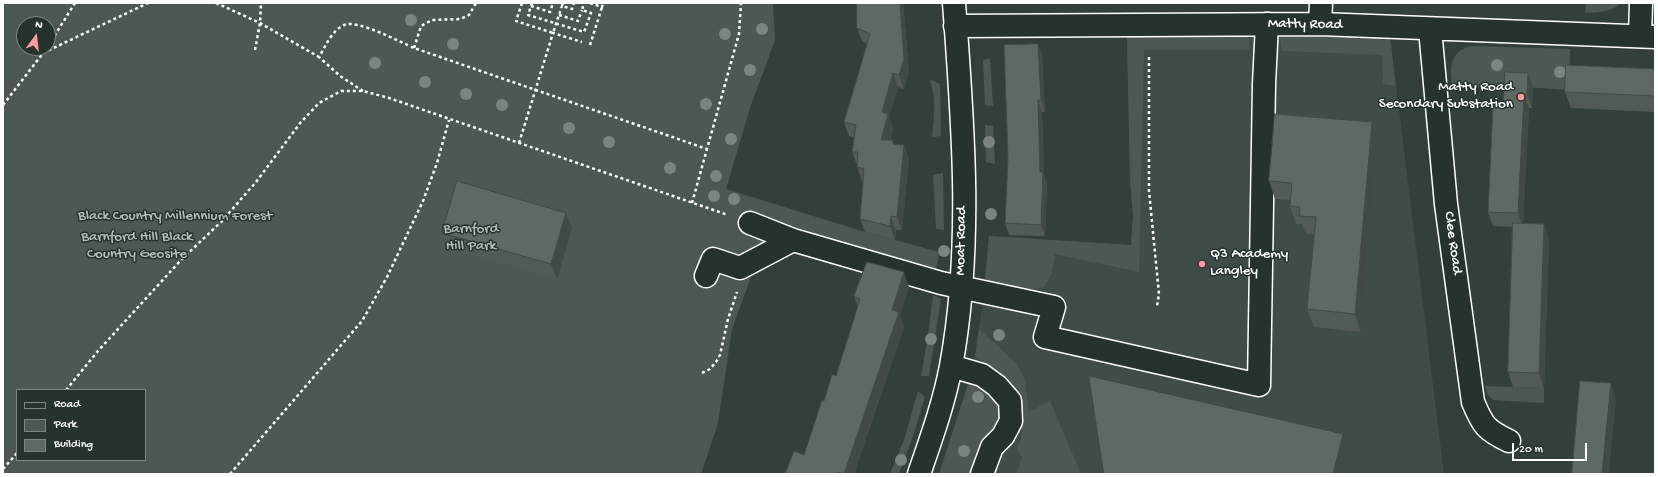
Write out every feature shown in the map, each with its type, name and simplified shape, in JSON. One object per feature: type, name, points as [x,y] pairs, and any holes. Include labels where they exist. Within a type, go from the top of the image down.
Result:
[{"type":"street","name":"Moat Road","points":[[919,474],[937,421],[951,366],[961,288],[964,151],[954,3]]},
{"type":"street","points":[[1641,3],[1648,37]]},
{"type":"street","name":"Matty Road","points":[[956,26],[1267,24],[1320,13],[1430,29],[1648,37]]},
{"type":"street","points":[[750,223],[793,240],[961,288],[1054,307],[1045,337],[1259,385],[1265,141],[1264,84],[1267,24]]},
{"type":"street","name":"Clee Road","points":[[1430,29],[1446,204],[1473,402],[1480,420],[1490,432],[1509,441]]},
{"type":"street","points":[[706,276],[713,259],[740,268],[793,240]]},
{"type":"street","points":[[951,366],[982,375],[997,386],[1010,401],[1011,421],[1003,436],[992,447],[982,474]]},
{"type":"path","points":[[56,33],[75,3]]},
{"type":"path","points":[[56,47],[148,3]]},
{"type":"path","points":[[216,3],[260,23],[319,57],[340,76],[363,92]]},
{"type":"path","points":[[255,50],[260,23],[261,3]]},
{"type":"path","points":[[414,48],[421,26],[432,20],[460,19],[469,15],[476,3]]},
{"type":"path","points":[[522,3],[516,21],[582,42]]},
{"type":"path","points":[[553,3],[550,12],[532,4],[528,14],[584,32],[591,13],[582,10]]},
{"type":"path","points":[[519,143],[559,15],[563,5],[572,9],[574,3]]},
{"type":"path","points":[[559,15],[578,21],[584,3]]},
{"type":"path","points":[[590,3],[602,7]]},
{"type":"path","points":[[590,45],[603,3]]},
{"type":"path","points":[[692,203],[739,34],[741,3]]},
{"type":"path","points":[[319,57],[330,39],[344,24],[369,28],[414,48],[707,149]]},
{"type":"path","points":[[3,105],[41,56]]},
{"type":"path","points":[[1149,57],[1149,191],[1160,294],[1157,306]]},
{"type":"path","points":[[67,389],[98,351],[182,260],[222,221],[256,182],[301,122],[319,103],[341,91],[363,92],[389,98],[750,223]]},
{"type":"path","points":[[230,474],[362,321],[387,277],[423,201],[437,162],[449,120]]},
{"type":"path","points":[[3,470],[16,454]]},
{"type":"shaded area","name":"Q3 Academy Langley","points":[[1249,34],[1280,37],[1390,37],[1444,474],[939,474],[969,381],[975,356],[982,307],[989,236],[1131,245],[1133,217],[1130,178],[1127,35]]},
{"type":"green space","name":"Barnford Hill Park","points":[[3,3],[773,3],[775,40],[750,108],[726,189],[865,232],[939,252],[936,271],[795,251],[752,274],[732,329],[718,423],[701,474],[3,474]]},
{"type":"green space","points":[[1586,3],[1621,3],[1613,9],[1585,13]]},
{"type":"green space","points":[[1249,34],[1249,50],[1144,50],[1139,272],[1055,254],[1052,273],[1044,287],[1026,290],[985,284],[989,236],[1131,245],[1133,217],[1130,178],[1127,35]]},
{"type":"green space","points":[[1280,37],[1390,37],[1396,86],[1383,84],[1382,55],[1282,51]]},
{"type":"green space","points":[[1471,46],[1570,49],[1569,90],[1510,86],[1453,88],[1451,75],[1452,62],[1458,52]]},
{"type":"green space","points":[[990,58],[993,106],[985,105],[983,60]]},
{"type":"green space","points":[[929,79],[940,84],[941,136],[932,137],[934,100],[932,86]]},
{"type":"green space","points":[[985,125],[993,126],[995,164],[986,162]]},
{"type":"green space","points":[[943,173],[944,230],[936,229],[933,175]]},
{"type":"green space","points":[[933,295],[941,299],[929,376],[921,376],[928,336]]},
{"type":"green space","points":[[979,329],[1016,363],[1025,380],[1029,412],[1050,401],[1081,474],[1016,474],[1022,458],[1017,449],[1022,436],[1022,412],[1012,390],[1000,374],[975,356]]},
{"type":"green space","points":[[969,381],[990,392],[997,400],[1003,413],[973,474],[939,474]]},
{"type":"green space","points":[[1485,386],[1544,388],[1544,403],[1493,400],[1488,395]]},
{"type":"green space","points":[[918,391],[925,397],[913,436],[899,474],[890,474],[904,440]]},
{"type":"building","points":[[857,3],[900,3],[904,59],[899,75],[893,73],[882,112],[888,114],[881,140],[893,140],[893,144],[904,145],[897,217],[891,216],[890,226],[860,219],[864,169],[857,167],[858,152],[852,152],[856,125],[844,122],[870,34],[857,28]]},
{"type":"building","points":[[1038,44],[1041,100],[1038,100],[1040,172],[1043,172],[1041,225],[1005,223],[1008,158],[1004,45]]},
{"type":"building","points":[[1566,65],[1655,69],[1655,96],[1565,92]]},
{"type":"building","points":[[1505,72],[1528,73],[1527,94],[1524,94],[1518,213],[1488,212],[1493,105],[1503,106]]},
{"type":"building","points":[[1275,114],[1372,122],[1355,314],[1307,309],[1316,217],[1299,216],[1300,207],[1290,206],[1292,183],[1269,181]]},
{"type":"building","points":[[457,181],[566,213],[551,264],[442,233]]},
{"type":"building","points":[[1513,223],[1544,224],[1539,373],[1508,372]]},
{"type":"building","points":[[867,262],[904,272],[892,310],[899,312],[844,474],[838,472],[838,474],[785,474],[794,451],[804,455],[822,400],[824,401],[832,374],[836,376],[860,299],[854,296]]},
{"type":"building","points":[[1089,376],[1343,434],[1333,474],[1104,474]]},
{"type":"building","points":[[1580,381],[1611,383],[1602,474],[1572,474]]},
{"type":"place","name":"Matty Road Secondary Substation","points":[[1521,97]]},
{"type":"place","name":"Q3 Academy Langley","points":[[1202,264]]},
{"type":"park label","name":"Black Country Millennium Forest","points":[[175,217]]},
{"type":"park label","name":"Barnford Hill Black Country Geosite","points":[[137,246]]}]
